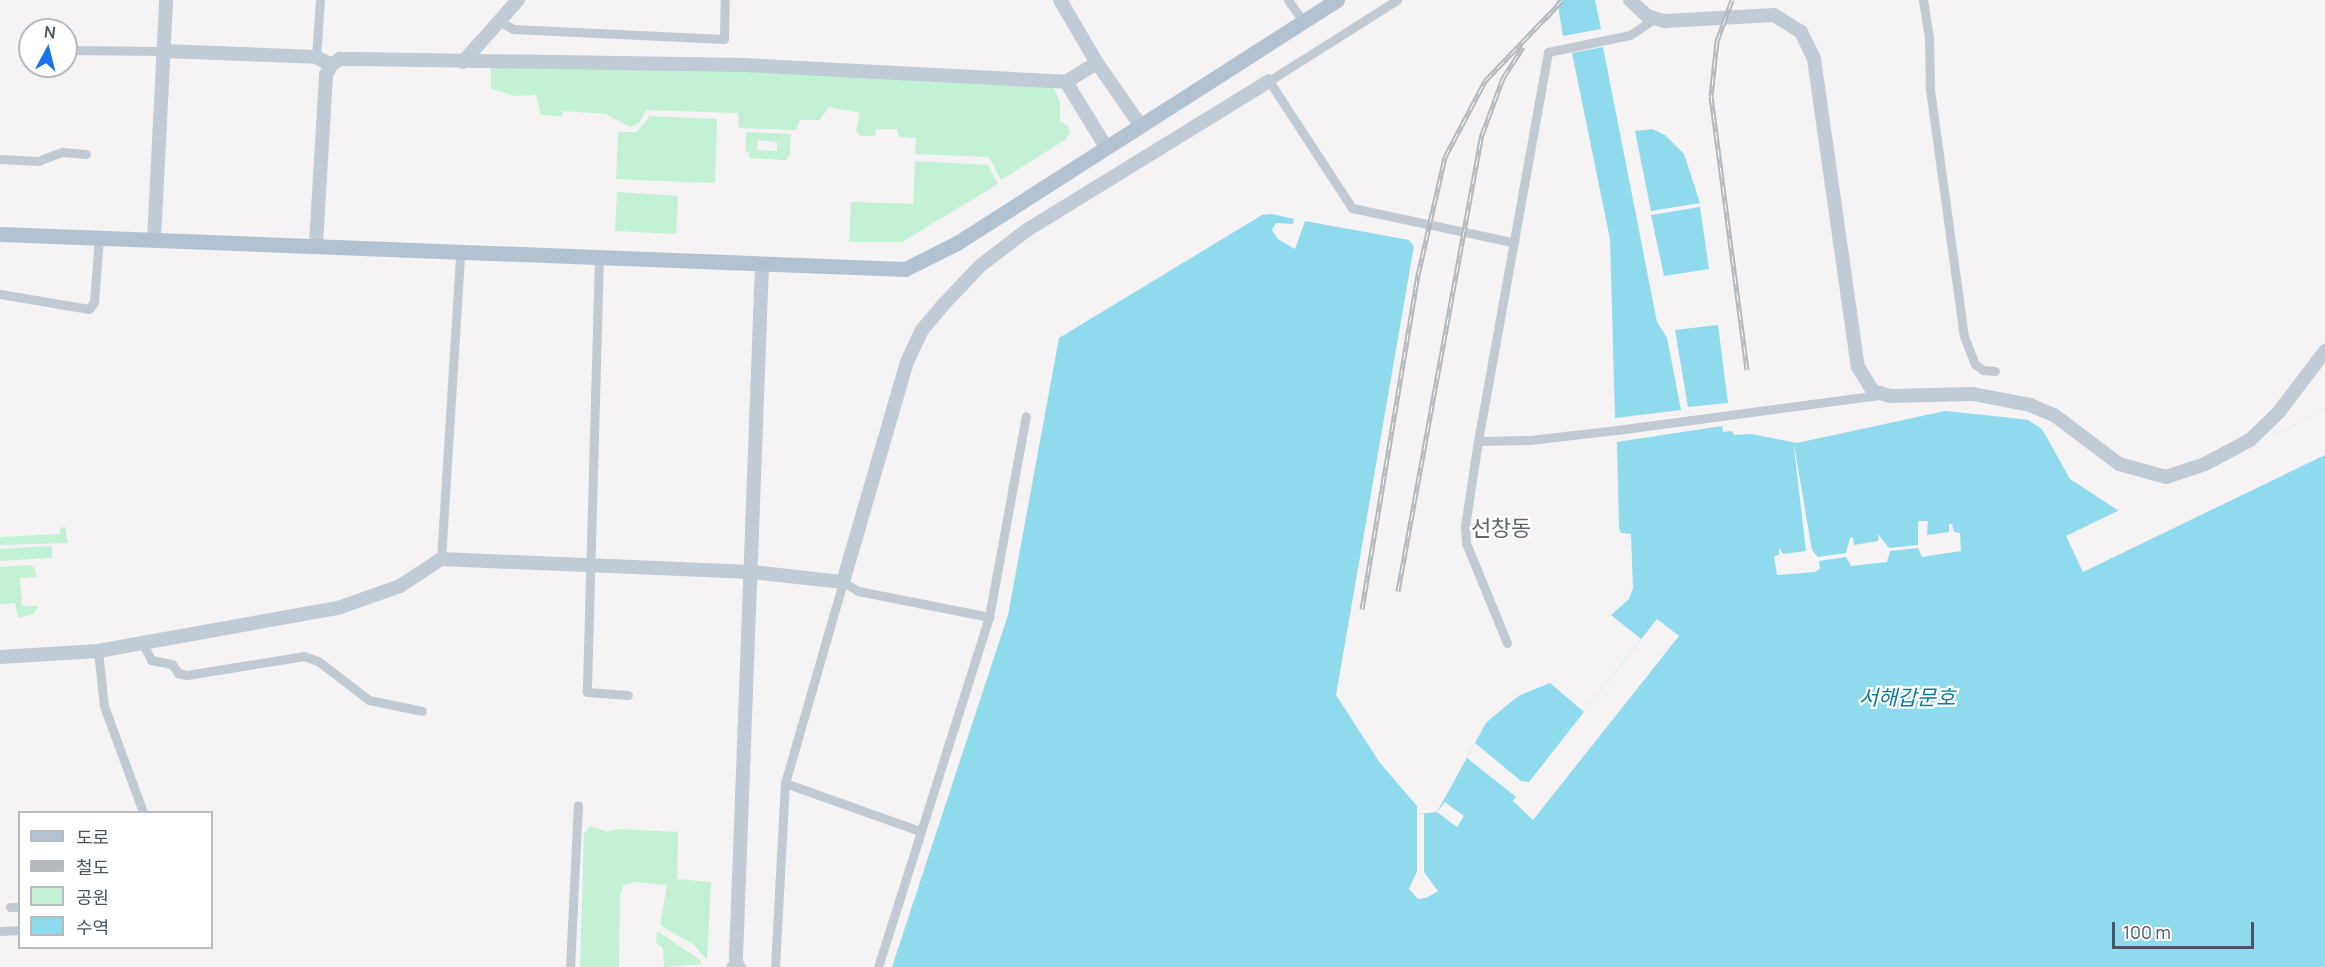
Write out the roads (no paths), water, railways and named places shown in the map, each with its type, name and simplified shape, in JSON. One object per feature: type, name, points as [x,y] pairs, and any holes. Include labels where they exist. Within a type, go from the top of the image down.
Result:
[{"type":"main road","points":[[0,234],[316,244],[459,253],[896,271],[914,266],[1141,126],[1337,0]]},
{"type":"street","points":[[154,240],[166,0]]},
{"type":"street","points":[[316,57],[320,0]]},
{"type":"street","points":[[463,62],[497,20],[518,0]]},
{"type":"street","points":[[497,20],[513,29],[724,39],[725,0]]},
{"type":"street","points":[[1060,0],[1085,49],[1141,126]]},
{"type":"street","points":[[1288,0],[1303,21]]},
{"type":"street","points":[[775,967],[784,783],[907,362],[932,318],[980,266],[1013,239],[1397,0]]},
{"type":"street","points":[[1630,0],[1654,19],[1683,22],[1774,15],[1801,32],[1814,59],[1858,367],[1867,386],[1881,395]]},
{"type":"street","points":[[1923,0],[1929,39],[1930,89],[1964,336],[1975,364],[1983,370],[1995,371]]},
{"type":"street","points":[[1507,643],[1466,543],[1465,526],[1545,59],[1552,48],[1630,35],[1654,19]]},
{"type":"street","points":[[78,50],[316,57],[331,65]]},
{"type":"street","points":[[316,244],[326,75],[331,65],[340,59],[745,64],[1066,82],[1097,63]]},
{"type":"street","points":[[1269,81],[1352,208],[1512,242]]},
{"type":"street","points":[[1066,82],[1107,147]]},
{"type":"street","points":[[0,159],[38,161],[62,152],[86,154]]},
{"type":"street","points":[[0,294],[89,309],[94,302],[99,238]]},
{"type":"street","points":[[441,560],[459,253]]},
{"type":"street","points":[[599,257],[587,692],[628,695]]},
{"type":"street","points":[[736,964],[762,266]]},
{"type":"street","points":[[1479,441],[1530,440],[1881,395],[1973,394],[2030,405],[2054,415],[2119,464],[2166,477],[2205,464],[2250,440],[2278,413],[2325,351]]},
{"type":"street","points":[[878,967],[989,617],[1026,416]]},
{"type":"street","points":[[0,657],[98,651],[338,608],[400,586],[441,560],[752,572],[843,582],[858,591],[989,617]]},
{"type":"street","points":[[143,644],[156,663],[172,664],[178,673],[187,675],[304,656],[318,661],[369,700],[422,711]]},
{"type":"street","points":[[98,651],[104,706],[142,811]]},
{"type":"street","points":[[784,783],[920,831]]},
{"type":"street","points":[[570,967],[578,805]]},
{"type":"street","points":[[0,931],[18,930]]},
{"type":"water","points":[[1557,0],[1595,0],[1601,29],[1563,36]]},
{"type":"water","points":[[1603,47],[1657,322],[1667,338],[1681,410],[1615,418],[1610,239],[1572,53]]},
{"type":"water","points":[[1652,129],[1665,135],[1684,154],[1700,203],[1651,211],[1635,131]]},
{"type":"water","points":[[1700,207],[1709,269],[1664,276],[1651,215]]},
{"type":"water","name":"서해갑문호","points":[[1272,214],[1294,219],[1293,224],[1276,223],[1272,230],[1278,239],[1295,249],[1305,221],[1409,240],[1414,246],[1336,695],[1380,763],[1417,806],[1417,814],[1437,812],[1486,723],[1520,695],[1550,683],[1584,712],[1641,639],[1611,615],[1629,599],[1633,588],[1631,534],[1621,533],[1619,528],[1617,442],[1722,426],[1723,432],[1732,431],[1734,435],[1751,434],[1797,443],[1945,411],[2028,420],[2042,429],[2070,479],[2119,511],[2325,410],[2325,967],[892,967],[1008,615],[1059,338],[1262,215]]},
{"type":"water","points":[[1718,325],[1728,403],[1688,407],[1675,330]]},
{"type":"railway","points":[[1545,19],[1562,0]]},
{"type":"railway","points":[[1732,0],[1717,41],[1711,96],[1747,370]]},
{"type":"railway","points":[[1362,609],[1418,275],[1445,157],[1485,81],[1549,14]]},
{"type":"railway","points":[[1398,591],[1482,135],[1503,78],[1523,47]]},
{"type":"district","name":"선창동","points":[[1501,529]]}]
